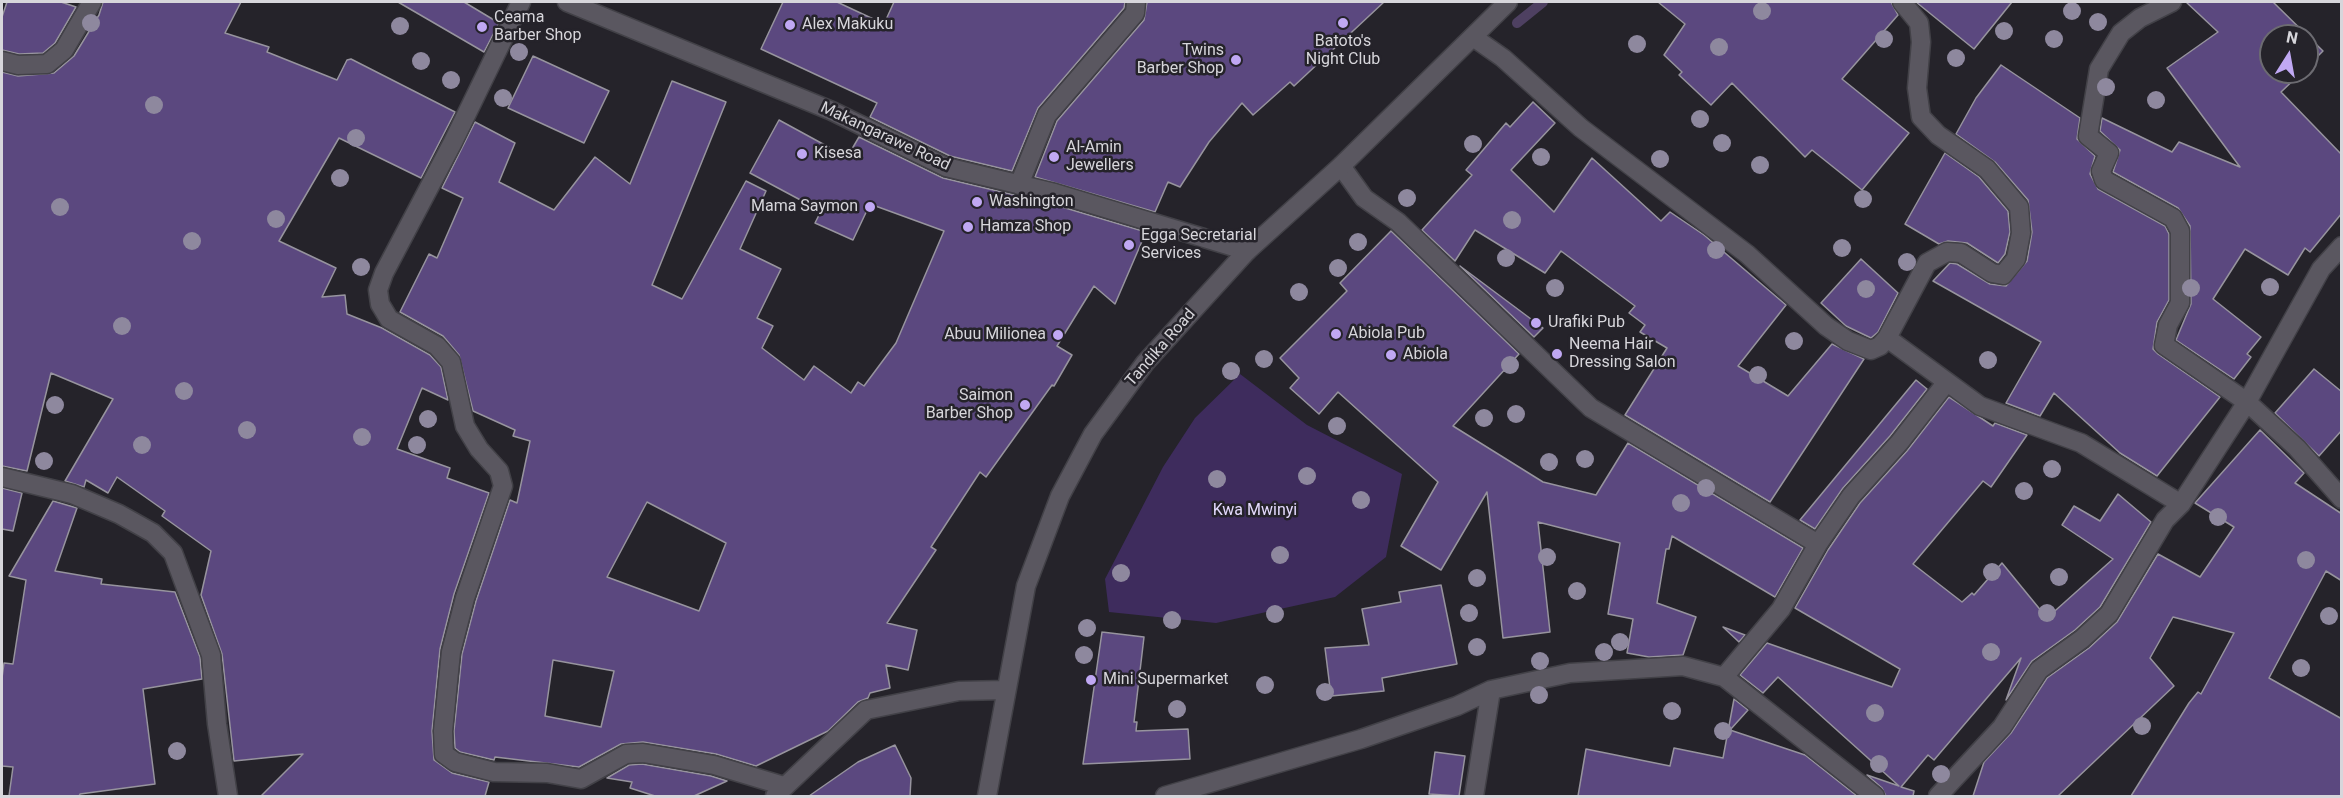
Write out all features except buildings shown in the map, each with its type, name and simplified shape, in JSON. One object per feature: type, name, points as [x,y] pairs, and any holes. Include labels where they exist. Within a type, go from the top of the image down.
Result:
[{"type":"street","points":[[2,61],[18,65],[47,64],[64,50],[92,2]]},
{"type":"street","points":[[521,2],[453,142],[384,273],[378,290],[380,304],[389,319],[437,346],[451,362],[465,426],[479,449],[499,471],[503,486],[465,598],[451,652],[443,721],[444,754],[455,762],[494,772],[547,773],[581,779],[626,754],[643,753],[714,765],[780,791],[866,710],[959,691],[1005,690]]},
{"type":"street","name":"Makangarawe Road","points":[[567,2],[832,111],[946,167],[1019,185],[1247,251]]},
{"type":"street","points":[[1019,185],[1047,115],[1135,13],[1136,2]]},
{"type":"street","name":"Tandika Road","points":[[987,796],[1026,586],[1060,496],[1093,434],[1145,363],[1247,251],[1341,166],[1508,2]]},
{"type":"street","points":[[1473,37],[1503,58],[1581,128],[1747,254],[1826,326],[1848,341],[1871,350],[1880,346],[1887,338],[1927,263],[1947,252],[1961,253],[1992,273],[2003,275],[2016,259],[2021,232],[2019,207],[1987,169],[1938,135],[1921,117],[1917,88],[1921,42],[1919,22],[1902,2]]},
{"type":"street","points":[[2172,2],[2139,18],[2121,33],[2099,69],[2088,136],[2109,153],[2101,171],[2104,180],[2173,218],[2180,231],[2180,303],[2168,325],[2164,345],[2247,402],[2297,448],[2342,499]]},
{"type":"street","points":[[1341,166],[1364,198],[1398,222],[1591,408],[1818,544]]},
{"type":"street","points":[[1938,796],[2002,727],[2039,670],[2082,639],[2109,614],[2165,520],[2181,504],[2247,402],[2321,269],[2342,246]]},
{"type":"street","points":[[1887,338],[1980,406],[2081,444],[2181,504]]},
{"type":"street","points":[[1724,677],[1781,609],[1818,544],[1851,496],[1899,443],[1946,383]]},
{"type":"street","points":[[2,477],[72,494],[119,514],[153,533],[172,553],[211,655],[217,724],[228,796]]},
{"type":"street","points":[[1165,796],[1361,739],[1457,706],[1491,690],[1570,673],[1683,666],[1724,677],[1875,796]]},
{"type":"street","points":[[1474,796],[1491,690]]},
{"type":"green space","name":"Kwa Mwinyi","points":[[1240,374],[1307,425],[1402,474],[1386,557],[1335,597],[1216,623],[1109,612],[1105,579],[1163,467],[1195,418]]},
{"type":"waterway","points":[[1517,23],[1543,2]]},
{"type":"place","name":"Batoto's Night Club","points":[[1343,23]]},
{"type":"place","name":"Alex Makuku","points":[[790,25]]},
{"type":"place","name":"Ceama Barber Shop","points":[[482,27]]},
{"type":"place","name":"Twins Barber Shop","points":[[1236,60]]},
{"type":"place","name":"Kisesa","points":[[802,154]]},
{"type":"place","name":"Al-Amin Jewellers","points":[[1054,157]]},
{"type":"place","name":"Washington","points":[[977,202]]},
{"type":"place","name":"Mama Saymon","points":[[870,207]]},
{"type":"place","name":"Hamza Shop","points":[[968,227]]},
{"type":"place","name":"Egga Secretarial Services","points":[[1129,245]]},
{"type":"place","name":"Urafiki Pub","points":[[1536,323]]},
{"type":"place","name":"Abiola Pub","points":[[1336,334]]},
{"type":"place","name":"Abuu Milionea","points":[[1058,335]]},
{"type":"place","name":"Neema Hair Dressing Salon","points":[[1557,354]]},
{"type":"place","name":"Abiola","points":[[1391,355]]},
{"type":"place","name":"Saimon Barber Shop","points":[[1025,405]]},
{"type":"place","name":"Mini Supermarket","points":[[1091,680]]}]
